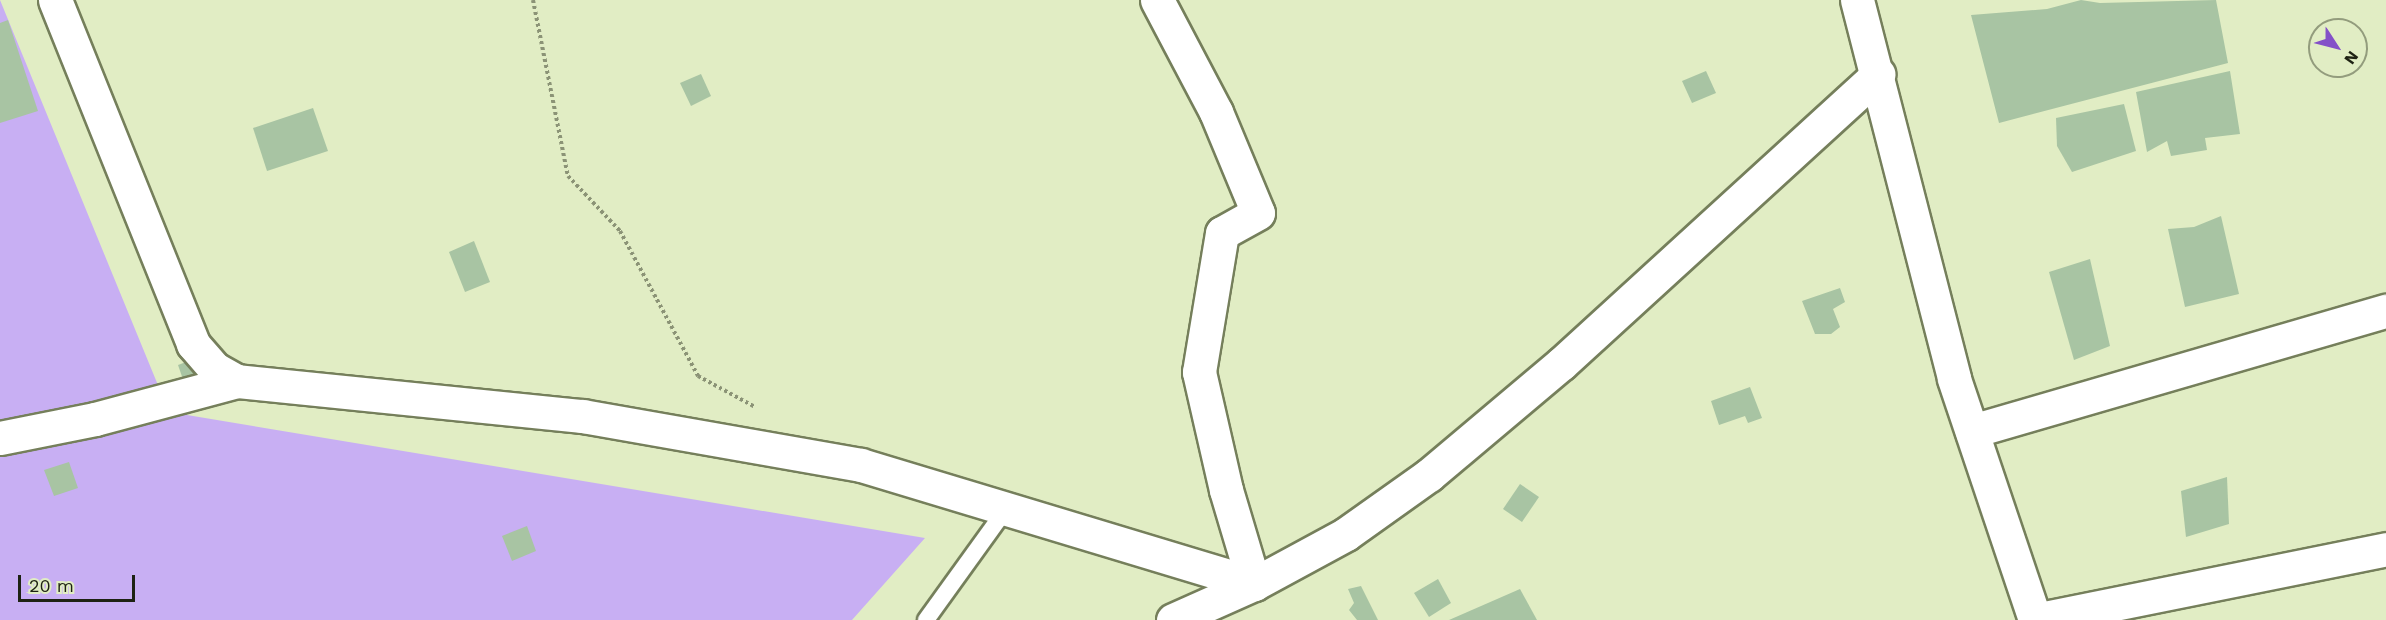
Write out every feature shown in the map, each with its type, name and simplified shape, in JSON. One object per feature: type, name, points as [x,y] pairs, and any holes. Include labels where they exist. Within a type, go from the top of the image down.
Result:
[{"type":"main road","points":[[54,0],[193,345],[215,369],[237,381]]},
{"type":"main road","points":[[1157,0],[1216,112],[1258,213],[1222,233],[1199,372],[1226,490],[1254,584]]},
{"type":"main road","points":[[1857,0],[1879,74],[1954,379],[2035,620],[2386,549]]},
{"type":"main road","points":[[1173,620],[1254,584],[1346,534],[1429,475],[1562,364],[1879,74]]},
{"type":"main road","points":[[1972,431],[2386,311]]},
{"type":"main road","points":[[0,438],[95,419],[237,381],[583,416],[861,465],[1254,584]]},
{"type":"lane","points":[[926,620],[1006,509]]},
{"type":"path","points":[[532,0],[568,176],[620,231],[698,376],[766,413]]},
{"type":"shaded area","points":[[0,0],[169,412],[925,538],[852,620],[0,620]]},
{"type":"building","points":[[2081,0],[2100,3],[2216,0],[2228,63],[1999,123],[1971,15],[2047,9]]},
{"type":"building","points":[[8,20],[38,111],[0,123],[0,23]]},
{"type":"building","points":[[1706,71],[1716,93],[1692,103],[1682,81]]},
{"type":"building","points":[[2230,71],[2240,134],[2205,138],[2207,150],[2171,156],[2167,141],[2147,152],[2136,92]]},
{"type":"building","points":[[701,74],[711,96],[691,106],[680,83]]},
{"type":"building","points":[[2124,104],[2136,151],[2072,172],[2057,146],[2056,118]]},
{"type":"building","points":[[313,108],[328,151],[267,171],[253,128]]},
{"type":"building","points":[[2221,216],[2239,294],[2185,307],[2168,229],[2194,227]]},
{"type":"building","points":[[474,241],[490,282],[465,292],[449,252]]},
{"type":"building","points":[[2090,259],[2110,346],[2074,360],[2049,272]]},
{"type":"building","points":[[1840,288],[1845,302],[1833,309],[1840,327],[1831,334],[1815,334],[1802,301]]},
{"type":"building","points":[[194,359],[203,386],[187,391],[178,365]]},
{"type":"building","points":[[1750,387],[1762,418],[1748,423],[1745,416],[1719,425],[1711,401]]},
{"type":"building","points":[[69,462],[78,488],[54,496],[44,470]]},
{"type":"building","points":[[2227,477],[2229,524],[2186,537],[2181,491]]},
{"type":"building","points":[[1520,484],[1539,497],[1522,522],[1503,509]]},
{"type":"building","points":[[527,526],[536,551],[512,561],[502,536]]},
{"type":"building","points":[[1438,579],[1451,603],[1429,617],[1414,593]]},
{"type":"building","points":[[1361,586],[1378,620],[1357,620],[1349,610],[1354,603],[1348,589]]},
{"type":"building","points":[[1520,589],[1537,620],[1449,620]]}]
